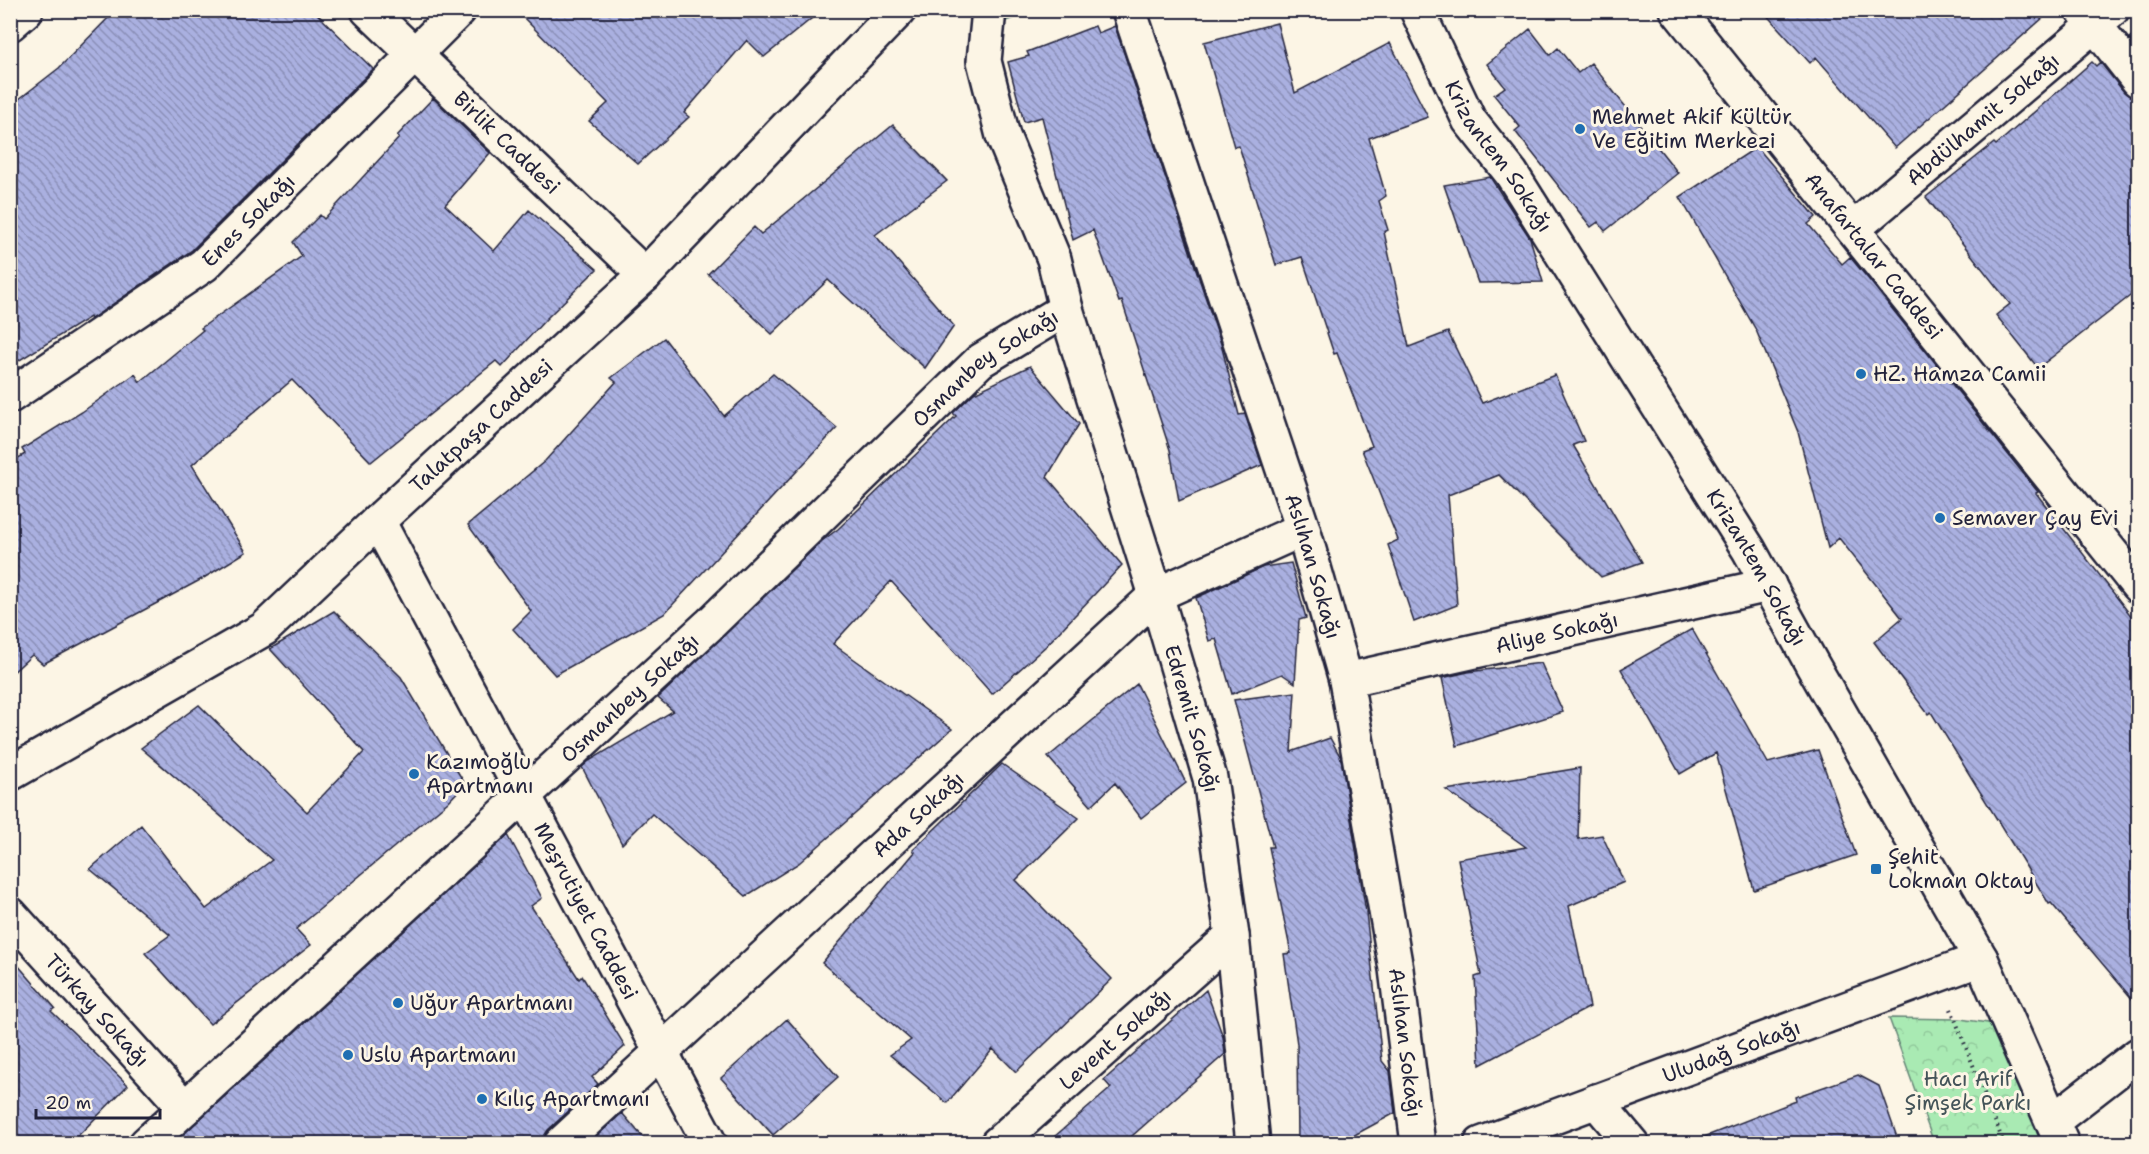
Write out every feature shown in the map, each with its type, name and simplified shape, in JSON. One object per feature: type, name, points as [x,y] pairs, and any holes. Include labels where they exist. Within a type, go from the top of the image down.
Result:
[{"type":"street","points":[[10,24],[26,10]]},
{"type":"street","name":"Birlik Caddesi","points":[[368,10],[645,275]]},
{"type":"street","name":"Enes Sokağı","points":[[10,396],[204,265],[459,10]]},
{"type":"street","name":"Talatpaşa Caddesi","points":[[10,774],[264,629],[645,275],[899,10]]},
{"type":"street","name":"Edremit Sokağı","points":[[989,10],[984,61],[1003,135],[1054,259],[1066,309],[1156,595],[1210,778],[1232,936],[1253,1143]]},
{"type":"street","name":"Aslıhan Sokağı","points":[[1129,10],[1303,529],[1346,680],[1396,969],[1418,1143]]},
{"type":"street","name":"Krizantem Sokağı","points":[[1418,10],[1469,120],[1510,173],[1769,585],[1926,867],[1981,959],[2057,1132]]},
{"type":"street","name":"Anafartalar Caddesi","points":[[1677,10],[2139,586]]},
{"type":"street","points":[[2097,16],[2139,80]]},
{"type":"street","name":"Abdülhamit Sokağı","points":[[1853,229],[2097,16]]},
{"type":"street","name":"Osmanbey Sokağı","points":[[146,1143],[709,625],[980,361],[1066,309]]},
{"type":"street","name":"Meşrutiyet Caddesi","points":[[378,521],[710,1143]]},
{"type":"street","name":"Ada Sokağı","points":[[561,1143],[1156,595],[1303,529]]},
{"type":"street","name":"Aliye Sokağı","points":[[1346,680],[1769,585]]},
{"type":"street","name":"Türkay Sokağı","points":[[10,914],[185,1108]]},
{"type":"street","name":"Levent Sokağı","points":[[997,1143],[1232,936]]},
{"type":"street","name":"Uludağ Sokağı","points":[[1481,1143],[1981,959]]},
{"type":"street","points":[[2057,1132],[2139,1055]]},
{"type":"street","points":[[1596,1101],[1632,1143]]},
{"type":"path","points":[[1937,975],[2004,1143]]},
{"type":"green space","points":[[997,11],[1033,11],[1003,22]]},
{"type":"green space","name":"Hacı Arif Şimşek Parkı","points":[[1889,1018],[1960,1019],[1995,1024],[2041,1143],[1934,1143]]},
{"type":"building","points":[[116,10],[313,10],[373,69],[192,250],[91,319],[90,317],[10,366],[10,106],[59,68]]},
{"type":"building","points":[[516,10],[822,10],[764,57],[747,40],[684,113],[689,117],[638,164],[589,121],[608,103]]},
{"type":"building","points":[[1762,10],[2052,10],[1895,148],[1816,57],[1810,63]]},
{"type":"building","points":[[1277,23],[1295,93],[1390,43],[1428,117],[1369,138],[1386,196],[1379,201],[1388,230],[1384,232],[1409,347],[1448,332],[1482,403],[1555,375],[1584,441],[1573,445],[1642,562],[1601,577],[1499,475],[1448,495],[1457,605],[1414,622],[1388,545],[1398,540],[1362,450],[1372,446],[1337,353],[1334,354],[1302,257],[1276,265],[1239,146],[1234,147],[1204,42]]},
{"type":"building","points":[[1095,26],[1098,33],[1115,26],[1221,344],[1239,415],[1245,414],[1262,465],[1179,501],[1170,450],[1122,301],[1119,302],[1093,230],[1073,240],[1042,117],[1024,122],[1008,62],[1029,56],[1027,52]]},
{"type":"building","name":"Mehmet Akif Kültür Ve Eğitim Merkezi","points":[[1530,29],[1550,55],[1558,48],[1578,73],[1591,63],[1678,173],[1605,231],[1598,222],[1591,227],[1515,131],[1520,127],[1494,95],[1505,87],[1487,64]]},
{"type":"building","points":[[2139,30],[2139,50],[2129,38]]},
{"type":"building","points":[[2092,62],[2096,66],[2100,62],[2124,92],[2131,97],[2139,98],[2139,289],[2038,368],[1996,315],[2010,304],[1926,197],[1994,143],[1996,145]]},
{"type":"building","points":[[433,98],[490,153],[445,205],[494,251],[529,210],[597,269],[546,319],[502,367],[496,361],[371,462],[292,380],[192,465],[246,552],[202,579],[43,664],[32,655],[10,675],[10,463],[25,454],[22,449],[82,412],[135,374],[140,382],[203,330],[201,328],[302,256],[293,242],[320,215],[324,219]]},
{"type":"building","points":[[893,125],[947,181],[875,235],[954,326],[925,368],[828,280],[772,334],[708,274],[754,227],[761,234]]},
{"type":"building","points":[[1757,147],[1816,217],[1808,224],[1842,264],[1850,257],[1870,281],[2038,492],[2036,493],[2139,626],[2139,1007],[2051,903],[2049,904],[1931,712],[1928,714],[1874,642],[1902,618],[1839,538],[1828,548],[1798,432],[1756,330],[1680,197]]},
{"type":"building","points":[[1490,177],[1530,238],[1543,282],[1478,283],[1444,185]]},
{"type":"building","points":[[664,338],[724,416],[773,374],[837,428],[664,614],[555,675],[513,629],[531,611],[468,525],[545,461],[616,382],[611,378]]},
{"type":"building","points":[[1030,366],[1079,424],[1047,477],[1122,565],[1046,646],[992,694],[891,581],[833,644],[952,729],[799,863],[746,896],[652,814],[622,844],[582,767],[673,711],[658,698],[956,416],[953,413],[974,393]]},
{"type":"building","points":[[1291,563],[1306,618],[1299,620],[1295,683],[1282,674],[1232,694],[1216,639],[1209,641],[1196,598],[1263,567]]},
{"type":"building","points":[[334,611],[401,677],[465,784],[448,802],[296,929],[311,945],[210,1024],[145,953],[170,935],[90,869],[141,825],[206,909],[272,860],[141,748],[199,705],[307,812],[364,752],[270,649]]},
{"type":"building","points":[[1692,629],[1768,763],[1818,750],[1856,855],[1754,890],[1716,753],[1680,774],[1621,669]]},
{"type":"building","points":[[1541,663],[1563,712],[1457,746],[1442,678],[1468,672]]},
{"type":"building","points":[[1137,684],[1186,783],[1141,818],[1115,783],[1091,806],[1048,757]]},
{"type":"building","points":[[1295,692],[1291,752],[1330,738],[1341,758],[1366,912],[1382,1061],[1390,1071],[1395,1113],[1340,1143],[1298,1143],[1297,1044],[1284,954],[1291,953],[1269,847],[1273,847],[1234,700]]},
{"type":"building","points":[[1002,764],[1079,818],[1016,880],[1112,979],[1016,1072],[993,1049],[947,1103],[890,1055],[911,1040],[822,963],[915,852],[913,850]]},
{"type":"building","points":[[1580,768],[1578,839],[1602,835],[1624,882],[1569,906],[1590,1007],[1480,1065],[1475,977],[1481,975],[1458,859],[1526,847],[1446,790]]},
{"type":"building","points":[[508,835],[542,898],[531,906],[579,979],[582,976],[625,1046],[592,1077],[598,1084],[548,1130],[543,1143],[174,1143]]},
{"type":"building","points":[[10,956],[55,1008],[51,1011],[128,1085],[71,1143],[10,1143]]},
{"type":"building","points":[[1206,990],[1223,1037],[1225,1054],[1124,1143],[1047,1143],[1111,1088],[1104,1080]]},
{"type":"building","points":[[787,1019],[838,1077],[773,1135],[721,1078]]},
{"type":"building","points":[[1858,1075],[1879,1086],[1899,1143],[1695,1143],[1694,1141],[1796,1101],[1795,1097]]},
{"type":"building","points":[[622,1113],[648,1143],[589,1143]]},
{"type":"place","name":"Mehmet Akif Kültür Ve Eğitim Merkezi","points":[[1580,129]]},
{"type":"place","name":"HZ. Hamza Camii","points":[[1861,374]]},
{"type":"place","name":"Semaver Çay Evi","points":[[1940,518]]},
{"type":"place","name":"Kazımoğlu Apartmanı","points":[[414,774]]},
{"type":"place","name":"Şehit Lokman Oktay","points":[[1876,869]]},
{"type":"place","name":"Uğur Apartmanı","points":[[398,1003]]},
{"type":"place","name":"Uslu Apartmanı","points":[[348,1055]]},
{"type":"place","name":"Kılıç Apartmanı","points":[[482,1099]]}]
